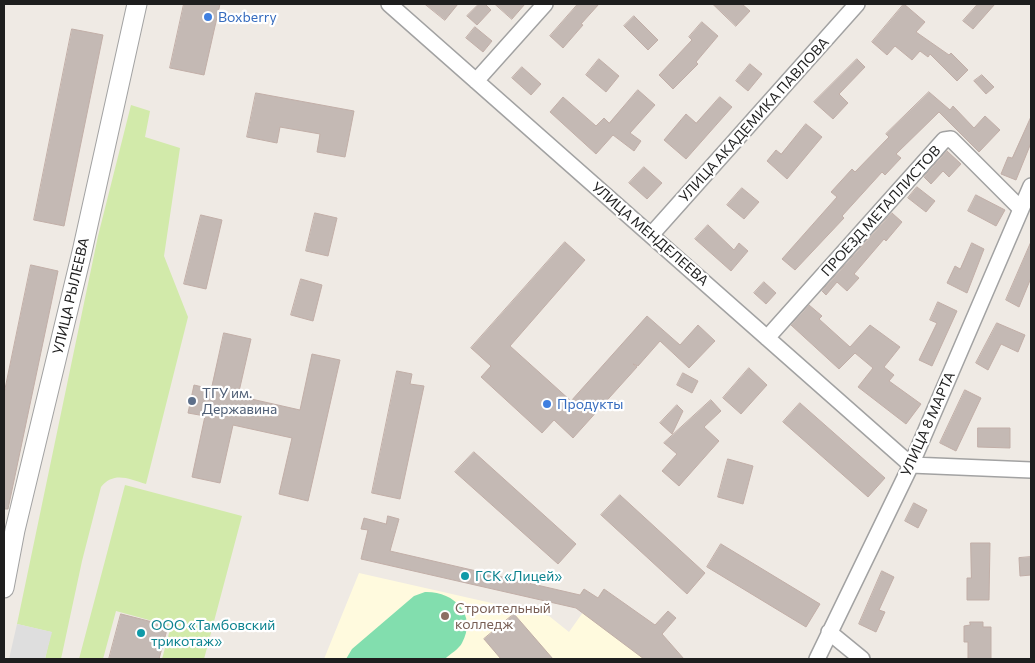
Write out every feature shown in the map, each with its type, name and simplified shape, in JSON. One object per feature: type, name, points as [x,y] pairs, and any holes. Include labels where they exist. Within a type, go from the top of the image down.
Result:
[{"type":"street","name":"УЛИЦА РЫЛЕЕВА","points":[[4,588],[15,530],[82,252],[137,4]]},
{"type":"street","name":"УЛИЦА МЕНДЕЛЕЕВА","points":[[389,4],[911,465]]},
{"type":"street","points":[[476,81],[545,4]]},
{"type":"street","name":"УЛИЦА АКАДЕМИКА ПАВЛОВА","points":[[651,235],[857,4]]},
{"type":"street","name":"ПРОЕЗД МЕТАЛЛИСТОВ","points":[[768,338],[944,140],[951,139],[1021,209]]},
{"type":"street","name":"УЛИЦА 8 МАРТА","points":[[817,659],[911,465],[1031,186]]},
{"type":"street","points":[[911,465],[1031,470]]},
{"type":"street","points":[[829,632],[862,659]]},
{"type":"shaded area","name":"Строительный колледж","points":[[359,573],[549,616],[569,632],[586,608],[576,600],[584,589],[598,598],[604,589],[661,633],[684,659],[324,659]]},
{"type":"shaded area","points":[[17,624],[52,632],[45,659],[9,659]]},
{"type":"green space","points":[[131,105],[150,111],[145,137],[180,148],[164,256],[188,317],[146,484],[116,478],[106,482],[101,487],[82,561],[61,659],[45,659],[51,632],[17,624],[98,236]]},
{"type":"green space","points":[[125,485],[242,516],[204,659],[162,659],[171,626],[116,611],[103,659],[79,659]]},
{"type":"green space","points":[[425,592],[445,595],[460,606],[465,614],[466,632],[462,643],[457,649],[445,659],[346,659],[352,649],[414,596]]},
{"type":"building","points":[[184,4],[220,4],[204,75],[170,68]]},
{"type":"building","points":[[425,4],[458,4],[445,20]]},
{"type":"building","points":[[479,4],[485,4],[491,10],[477,25],[467,16]]},
{"type":"building","points":[[495,4],[525,4],[512,19]]},
{"type":"building","points":[[578,4],[599,4],[563,48],[550,36]]},
{"type":"building","points":[[713,4],[742,4],[750,11],[736,26]]},
{"type":"building","points":[[904,4],[925,22],[916,32],[949,55],[951,53],[968,70],[957,81],[930,54],[928,57],[920,51],[912,60],[895,46],[887,55],[872,42]]},
{"type":"building","points":[[978,4],[995,4],[973,29],[963,21]]},
{"type":"building","points":[[634,16],[658,40],[648,50],[624,26]]},
{"type":"building","points":[[702,22],[718,36],[696,62],[698,64],[673,89],[659,75],[692,40],[689,37]]},
{"type":"building","points":[[475,27],[492,41],[483,52],[466,38]]},
{"type":"building","points":[[72,29],[103,35],[64,226],[34,220]]},
{"type":"building","points":[[599,59],[619,76],[606,92],[586,75]]},
{"type":"building","points":[[857,59],[865,67],[839,94],[848,103],[833,119],[814,102]]},
{"type":"building","points":[[750,64],[762,74],[748,91],[736,81]]},
{"type":"building","points":[[522,67],[541,84],[531,95],[512,78]]},
{"type":"building","points":[[982,75],[994,87],[986,94],[974,81]]},
{"type":"building","points":[[638,90],[655,105],[630,133],[641,141],[634,151],[613,135],[596,154],[550,112],[563,97],[596,126],[604,118],[609,123]]},
{"type":"building","points":[[929,92],[950,110],[953,106],[974,128],[985,116],[1000,130],[979,152],[939,112],[896,154],[901,158],[885,175],[882,172],[842,216],[844,218],[795,270],[782,259],[837,197],[831,192],[852,169],[855,172],[889,137],[886,134]]},
{"type":"building","points":[[256,93],[354,111],[345,157],[317,152],[320,134],[280,127],[277,143],[247,137]]},
{"type":"building","points":[[720,97],[732,107],[686,159],[664,140],[686,114],[696,123]]},
{"type":"building","points":[[1031,117],[1031,143],[1016,180],[1001,174],[1008,157],[1012,158]]},
{"type":"building","points":[[806,124],[822,137],[787,179],[767,161],[776,150],[781,154]]},
{"type":"building","points":[[947,151],[961,164],[949,177],[943,171],[931,184],[924,177]]},
{"type":"building","points":[[644,167],[662,183],[647,199],[629,183]]},
{"type":"building","points":[[917,187],[935,201],[926,212],[908,198]]},
{"type":"building","points":[[742,188],[759,202],[744,219],[727,205]]},
{"type":"building","points":[[976,195],[1005,210],[996,226],[968,211]]},
{"type":"building","points":[[315,213],[337,218],[328,256],[306,251]]},
{"type":"building","points":[[892,213],[902,222],[886,241],[884,239],[854,274],[859,278],[847,291],[837,282],[826,295],[822,291]]},
{"type":"building","points":[[201,215],[222,220],[206,289],[184,284]]},
{"type":"building","points":[[708,225],[734,250],[739,243],[748,251],[731,271],[695,239]]},
{"type":"building","points":[[565,242],[585,260],[510,346],[571,401],[647,316],[680,345],[698,325],[715,341],[689,368],[660,341],[638,366],[633,364],[637,367],[573,438],[554,420],[542,433],[481,377],[491,366],[471,348]]},
{"type":"building","points":[[1031,242],[1031,278],[1019,307],[1006,300]]},
{"type":"building","points":[[972,243],[984,249],[967,293],[947,283],[955,266],[960,269]]},
{"type":"building","points":[[31,265],[58,271],[8,509],[4,509],[4,394]]},
{"type":"building","points":[[301,279],[322,285],[313,321],[291,315]]},
{"type":"building","points":[[764,282],[776,293],[766,304],[754,293]]},
{"type":"building","points":[[938,302],[957,311],[932,366],[919,360],[937,323],[930,320]]},
{"type":"building","points":[[809,305],[822,316],[819,319],[850,347],[870,325],[900,347],[884,367],[894,375],[889,381],[921,404],[906,424],[858,387],[873,368],[855,353],[839,369],[791,325]]},
{"type":"building","points":[[997,323],[1025,335],[1018,352],[1001,344],[988,370],[976,363]]},
{"type":"building","points":[[224,333],[251,339],[238,396],[300,410],[312,354],[340,360],[308,501],[279,494],[292,438],[233,425],[220,483],[192,477],[205,416],[188,413],[194,385],[211,389]]},
{"type":"building","points":[[749,368],[767,385],[741,414],[723,398]]},
{"type":"building","points":[[397,371],[412,374],[410,384],[424,386],[400,499],[372,493]]},
{"type":"building","points":[[683,373],[698,381],[692,393],[677,385]]},
{"type":"building","points":[[965,390],[981,398],[956,451],[940,443]]},
{"type":"building","points":[[711,400],[721,411],[704,427],[719,441],[679,486],[662,471],[677,454],[664,443]]},
{"type":"building","points":[[800,403],[885,478],[868,497],[783,422]]},
{"type":"building","points":[[677,405],[683,411],[672,434],[660,423]]},
{"type":"building","points":[[978,428],[1010,428],[1010,448],[978,447]]},
{"type":"building","points":[[474,452],[576,544],[558,564],[455,472]]},
{"type":"building","points":[[728,459],[753,466],[743,504],[718,497]]},
{"type":"building","points":[[620,495],[705,573],[687,594],[601,515]]},
{"type":"building","points":[[914,503],[927,510],[918,528],[905,521]]},
{"type":"building","points":[[388,516],[399,519],[390,551],[580,595],[584,589],[598,598],[604,589],[655,625],[668,611],[676,618],[662,634],[684,659],[644,659],[576,608],[361,559],[368,530],[361,529],[364,518],[386,524]]},
{"type":"building","points":[[971,543],[990,543],[989,600],[967,600],[967,578],[971,578]]},
{"type":"building","points":[[721,544],[820,604],[806,627],[707,567]]},
{"type":"building","points":[[1031,557],[1031,575],[1020,576],[1019,558]]},
{"type":"building","points":[[882,571],[894,577],[879,610],[885,612],[876,632],[859,624]]},
{"type":"building","name":"ООО «Тамбовский трикотаж»","points":[[121,614],[168,626],[159,659],[109,659]]},
{"type":"building","points":[[514,614],[553,659],[501,659],[484,639]]},
{"type":"building","points":[[970,622],[983,622],[983,627],[991,627],[991,659],[968,659],[968,642],[964,642],[964,626],[970,625]]},
{"type":"place","name":"Boxberry","points":[[208,17]]},
{"type":"place","name":"ТГУ им. Державина","points":[[192,401]]},
{"type":"place","name":"Продукты","points":[[547,404]]},
{"type":"place","name":"ГСК «Лицей»","points":[[465,576]]},
{"type":"place","name":"Строительный колледж","points":[[445,616]]},
{"type":"place","name":"ООО «Тамбовский трикотаж»","points":[[141,633]]}]
